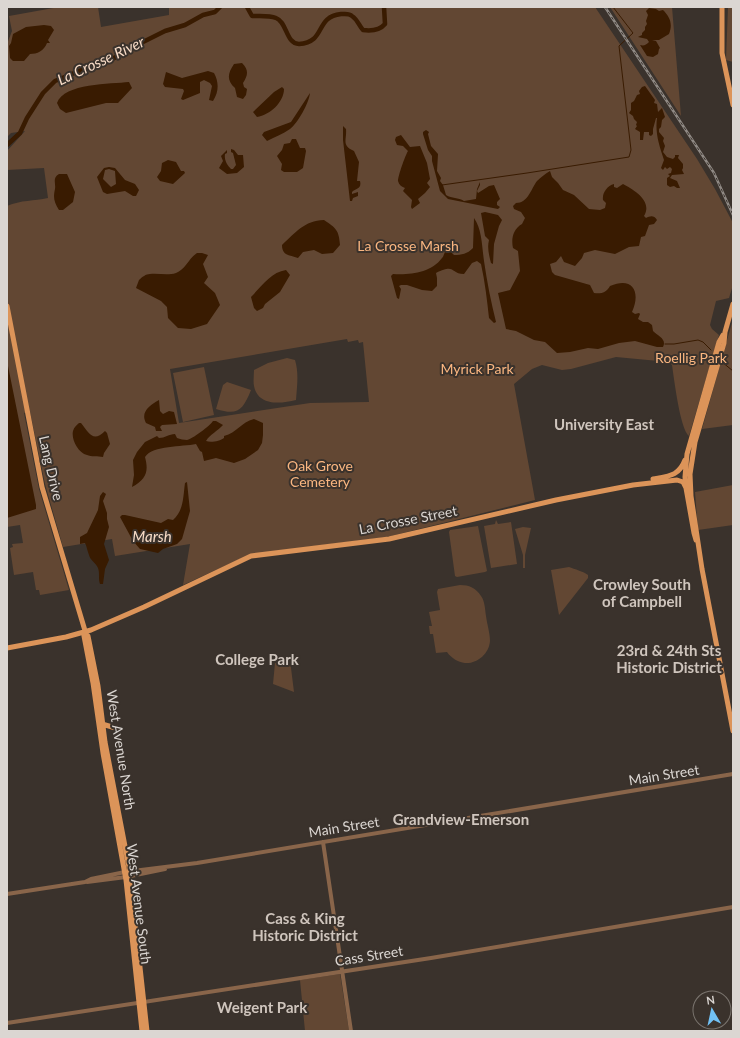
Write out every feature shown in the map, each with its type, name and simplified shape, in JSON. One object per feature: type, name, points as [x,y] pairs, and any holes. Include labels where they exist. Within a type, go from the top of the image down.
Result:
[{"type":"main road","points":[[722,7],[722,53],[733,105]]},
{"type":"main road","points":[[733,304],[725,332],[724,343],[687,474],[733,731]]},
{"type":"main road","name":"Lang Drive","points":[[7,306],[42,487],[86,633]]},
{"type":"main road","points":[[672,477],[681,468],[687,454],[719,342],[725,332]]},
{"type":"main road","points":[[687,454],[686,488],[694,533],[698,542]]},
{"type":"main road","points":[[633,485],[641,482],[687,474]]},
{"type":"main road","points":[[672,477],[681,481],[686,488]]},
{"type":"main road","name":"La Crosse Street","points":[[7,648],[86,633],[251,556],[389,539],[533,505],[633,485],[662,481],[672,477]]},
{"type":"main road","name":"West Avenue North","points":[[86,633],[93,657],[102,724],[128,874]]},
{"type":"main road","name":"West Avenue North","points":[[86,633],[84,636],[90,667],[100,740],[108,780]]},
{"type":"main road","points":[[102,724],[119,729]]},
{"type":"main road","name":"West Avenue South","points":[[108,780],[128,874],[141,1002],[142,1031]]},
{"type":"main road","name":"West Avenue South","points":[[141,1002],[147,1031]]},
{"type":"street","name":"Main Street","points":[[7,894],[85,882],[95,882],[128,874],[733,774]]},
{"type":"street","points":[[323,842],[351,1031]]},
{"type":"street","name":"Cass Street","points":[[7,1023],[480,950],[733,907]]},
{"type":"green space","points":[[59,7],[98,7],[101,27],[169,15],[169,7],[595,7],[697,159],[733,223],[733,285],[729,298],[716,301],[710,325],[719,335],[689,436],[683,424],[672,365],[669,362],[616,357],[562,370],[542,365],[532,369],[514,384],[535,500],[387,537],[251,554],[183,585],[190,544],[115,556],[112,539],[63,547],[45,484],[30,412],[24,413],[39,489],[69,590],[40,595],[39,590],[36,590],[33,572],[14,575],[10,548],[13,547],[12,544],[23,543],[20,525],[7,527],[7,206],[48,198],[44,168],[7,170],[7,151],[25,131],[11,133],[7,137],[7,44],[12,31],[9,16]],"holes":[[[347,339],[348,342],[358,340],[359,343],[363,342],[369,402],[310,403],[179,423],[170,369]]]},
{"type":"green space","points":[[610,7],[672,7],[681,116]]},
{"type":"green space","points":[[728,7],[733,7],[733,62],[726,60]]},
{"type":"green space","points":[[733,319],[733,425],[702,429]]},
{"type":"green space","points":[[287,358],[295,360],[297,370],[296,400],[277,403],[270,402],[260,397],[256,393],[254,384],[254,370],[268,363]]},
{"type":"green space","points":[[204,367],[214,415],[183,422],[173,373]]},
{"type":"green space","points":[[227,382],[251,390],[239,410],[230,412],[216,409],[223,385]]},
{"type":"green space","points":[[733,485],[733,525],[698,530],[695,492]]},
{"type":"green space","points":[[496,520],[498,524],[511,522],[517,564],[491,568],[484,526],[495,524]]},
{"type":"green space","points":[[478,526],[487,571],[457,577],[455,576],[449,532],[450,530]]},
{"type":"green space","points":[[523,527],[531,528],[525,555],[525,568],[523,568],[523,555],[515,529]]},
{"type":"green space","points":[[569,567],[587,574],[588,578],[559,615],[551,570]]},
{"type":"green space","points":[[460,585],[472,588],[479,593],[482,598],[485,606],[486,619],[490,635],[489,646],[485,654],[478,660],[469,663],[457,661],[447,652],[436,653],[433,634],[430,634],[429,626],[432,626],[429,612],[440,610],[437,592],[438,589]]},
{"type":"green space","points":[[290,660],[294,692],[273,684],[275,663]]},
{"type":"green space","name":"Weigent Park","points":[[340,974],[349,1031],[305,1031],[300,980]]},
{"type":"water","points":[[649,8],[659,11],[663,10],[669,18],[671,24],[669,34],[659,40],[652,40],[656,41],[660,48],[658,54],[653,57],[647,56],[640,45],[646,45],[649,42],[647,39],[638,37],[642,35],[645,30],[648,15],[646,11]]},
{"type":"water","points":[[44,25],[51,26],[54,30],[48,40],[50,43],[47,43],[40,52],[30,54],[24,61],[13,61],[10,58],[9,46],[13,34],[26,27]]},
{"type":"water","points":[[242,63],[246,68],[247,73],[243,83],[244,87],[247,89],[246,95],[243,99],[237,97],[235,88],[229,79],[230,70],[234,64]]},
{"type":"water","points":[[208,71],[214,73],[217,80],[217,91],[213,101],[209,100],[212,86],[204,80],[200,82],[200,93],[183,100],[181,99],[184,91],[183,89],[165,87],[163,84],[166,72],[182,78]]},
{"type":"water","points":[[129,82],[132,88],[118,103],[106,103],[66,113],[60,109],[57,103],[61,96],[78,88],[100,84]]},
{"type":"water","points":[[645,86],[655,100],[654,103],[657,104],[658,112],[662,108],[665,117],[662,120],[661,127],[659,129],[659,132],[664,138],[663,141],[665,146],[663,152],[667,157],[673,159],[675,155],[679,155],[678,158],[683,164],[682,170],[684,174],[672,175],[670,178],[677,181],[680,188],[674,186],[670,187],[667,185],[667,178],[670,176],[668,174],[671,173],[672,169],[670,167],[667,169],[665,167],[663,170],[661,168],[664,160],[657,134],[657,118],[653,129],[653,134],[651,136],[649,135],[649,132],[644,132],[643,140],[640,140],[640,132],[635,129],[637,122],[629,113],[631,110],[631,103],[637,95],[640,94],[639,91],[642,87]]},
{"type":"water","points":[[282,87],[284,89],[282,99],[279,103],[267,114],[257,117],[253,112],[274,92]]},
{"type":"water","points":[[310,93],[300,118],[293,126],[267,141],[262,135],[264,132],[291,122]]},
{"type":"water","points":[[343,126],[346,129],[347,147],[354,151],[359,162],[357,181],[360,181],[360,186],[352,192],[352,194],[358,192],[358,196],[353,198],[352,201],[350,201],[343,140]]},
{"type":"water","points":[[426,130],[429,132],[428,134],[431,146],[438,154],[437,171],[441,178],[440,181],[446,195],[464,201],[476,199],[477,189],[480,182],[477,191],[478,193],[489,186],[494,185],[500,199],[497,202],[497,205],[500,207],[498,209],[448,199],[440,191],[432,156],[428,150],[423,134]]},
{"type":"water","points":[[401,135],[410,147],[420,146],[427,163],[430,179],[427,183],[430,187],[418,199],[420,203],[412,209],[412,200],[403,191],[405,188],[399,184],[398,181],[408,151],[403,146],[397,145],[395,140],[396,137]]},
{"type":"water","points":[[292,139],[296,139],[300,148],[305,148],[306,151],[303,168],[297,172],[284,172],[281,170],[282,164],[277,156],[282,150],[284,144],[290,143]]},
{"type":"water","points":[[231,149],[238,155],[243,155],[244,167],[237,173],[227,174],[219,168],[223,161],[221,156],[227,150],[225,160],[227,164],[231,169],[233,169],[236,165]]},
{"type":"water","points":[[168,160],[176,162],[181,171],[184,171],[185,173],[173,184],[160,181],[157,177],[161,171],[162,163]]},
{"type":"water","points":[[104,168],[115,168],[125,180],[135,184],[139,190],[136,196],[133,196],[125,191],[107,194],[103,192],[97,177]],"holes":[[[109,169],[115,171],[116,184],[111,187],[103,179],[105,170]]]},
{"type":"water","points":[[550,171],[552,177],[563,190],[574,195],[589,209],[600,210],[605,208],[606,203],[603,200],[603,195],[609,186],[614,184],[614,187],[617,188],[623,184],[637,193],[644,201],[646,211],[644,216],[646,218],[650,216],[656,218],[657,220],[654,224],[649,225],[645,236],[641,237],[639,246],[629,247],[615,254],[595,250],[584,253],[582,258],[575,266],[564,262],[561,256],[556,262],[550,264],[552,272],[555,275],[590,285],[594,293],[603,292],[610,286],[618,283],[629,285],[633,288],[636,298],[632,312],[635,314],[639,313],[638,319],[652,325],[653,331],[664,342],[663,347],[657,347],[635,341],[619,343],[598,349],[588,348],[557,353],[545,342],[534,340],[516,331],[506,329],[498,293],[510,290],[520,271],[518,251],[513,248],[512,241],[515,231],[522,224],[525,218],[521,212],[514,209],[513,206],[516,203],[524,201],[537,181]]},
{"type":"water","points":[[59,174],[67,174],[75,192],[73,202],[63,210],[59,210],[54,197],[55,179]]},
{"type":"water","points":[[485,212],[498,215],[502,220],[494,244],[493,264],[491,263],[488,249],[489,240],[485,236],[481,213]]},
{"type":"water","points":[[474,218],[479,227],[496,322],[494,323],[489,318],[481,264],[477,261],[472,263],[464,274],[460,274],[450,269],[442,270],[436,273],[437,286],[432,291],[401,285],[399,286],[401,289],[399,299],[397,298],[391,276],[393,274],[406,274],[426,270],[432,267],[443,257],[446,250],[449,250],[454,255],[457,255],[466,253],[473,248]]},
{"type":"water","points":[[324,220],[334,227],[339,236],[340,245],[333,253],[322,254],[314,250],[303,252],[298,258],[283,251],[282,245],[301,228],[311,222]]},
{"type":"water","points":[[197,253],[208,255],[203,264],[208,277],[204,283],[215,293],[220,305],[207,324],[191,329],[178,328],[168,318],[167,307],[161,301],[136,288],[139,280],[147,275],[176,273]]},
{"type":"water","points":[[286,270],[290,275],[280,292],[265,304],[263,308],[257,311],[254,308],[251,297],[271,277],[281,271]]},
{"type":"water","points":[[7,361],[36,509],[7,518]]},
{"type":"water","points":[[159,400],[160,411],[163,414],[169,411],[174,412],[177,424],[162,425],[160,427],[162,431],[156,431],[155,427],[146,423],[144,415],[152,404]]},
{"type":"water","points":[[254,419],[263,423],[262,443],[258,450],[245,459],[234,463],[216,458],[204,461],[202,452],[196,444],[161,448],[154,450],[145,457],[147,467],[145,475],[132,487],[134,475],[133,460],[145,442],[157,436],[161,438],[175,434],[177,438],[187,440],[205,429],[213,421],[223,425],[206,441],[215,441],[224,438],[224,436],[228,435],[246,422]]},
{"type":"water","points":[[79,423],[81,423],[89,433],[94,436],[101,435],[105,431],[107,433],[110,444],[103,457],[89,456],[78,449],[74,442],[73,431]]},
{"type":"water","name":"Marsh","points":[[187,482],[190,511],[182,539],[177,544],[163,549],[158,553],[140,549],[133,541],[120,517],[125,515],[161,523],[168,519],[173,520],[181,508],[185,483]]},
{"type":"water","points":[[103,492],[106,494],[103,501],[109,527],[104,544],[109,560],[105,569],[103,584],[100,584],[98,568],[90,557],[85,543],[80,544],[80,537],[87,533],[98,510],[100,496]]},
{"type":"waterway","name":"La Crosse River","points":[[7,145],[20,133],[27,118],[43,93],[55,81],[114,58],[165,31],[185,25],[203,15],[215,12],[220,7]]},
{"type":"waterway","name":"La Crosse River","points":[[247,7],[252,16],[270,16],[280,20],[291,40],[299,44],[314,39],[327,20],[333,16],[341,14],[351,15],[356,19],[363,30],[378,29],[385,24],[384,7]]},
{"type":"waterway","points":[[442,185],[629,157],[631,150],[619,46],[633,33],[613,7]]},
{"type":"waterway","points":[[665,344],[698,340],[703,342],[711,350]]},
{"type":"waterway","points":[[722,362],[733,371]]},
{"type":"railway","points":[[605,7],[714,173],[733,215]]},
{"type":"district","name":"University East","points":[[604,425]]},
{"type":"district","name":"Crowley South of Campbell","points":[[642,594]]},
{"type":"district","name":"College Park","points":[[257,660]]},
{"type":"district","name":"23rd & 24th Sts Historic District","points":[[669,660]]},
{"type":"district","name":"Grandview-Emerson","points":[[461,820]]},
{"type":"district","name":"Cass & King Historic District","points":[[305,928]]},
{"type":"district","name":"Weigent Park","points":[[262,1008]]},
{"type":"park label","name":"La Crosse Marsh","points":[[408,246]]},
{"type":"park label","name":"Roellig Park","points":[[691,358]]},
{"type":"park label","name":"Myrick Park","points":[[477,369]]},
{"type":"park label","name":"Oak Grove Cemetery","points":[[320,474]]}]
